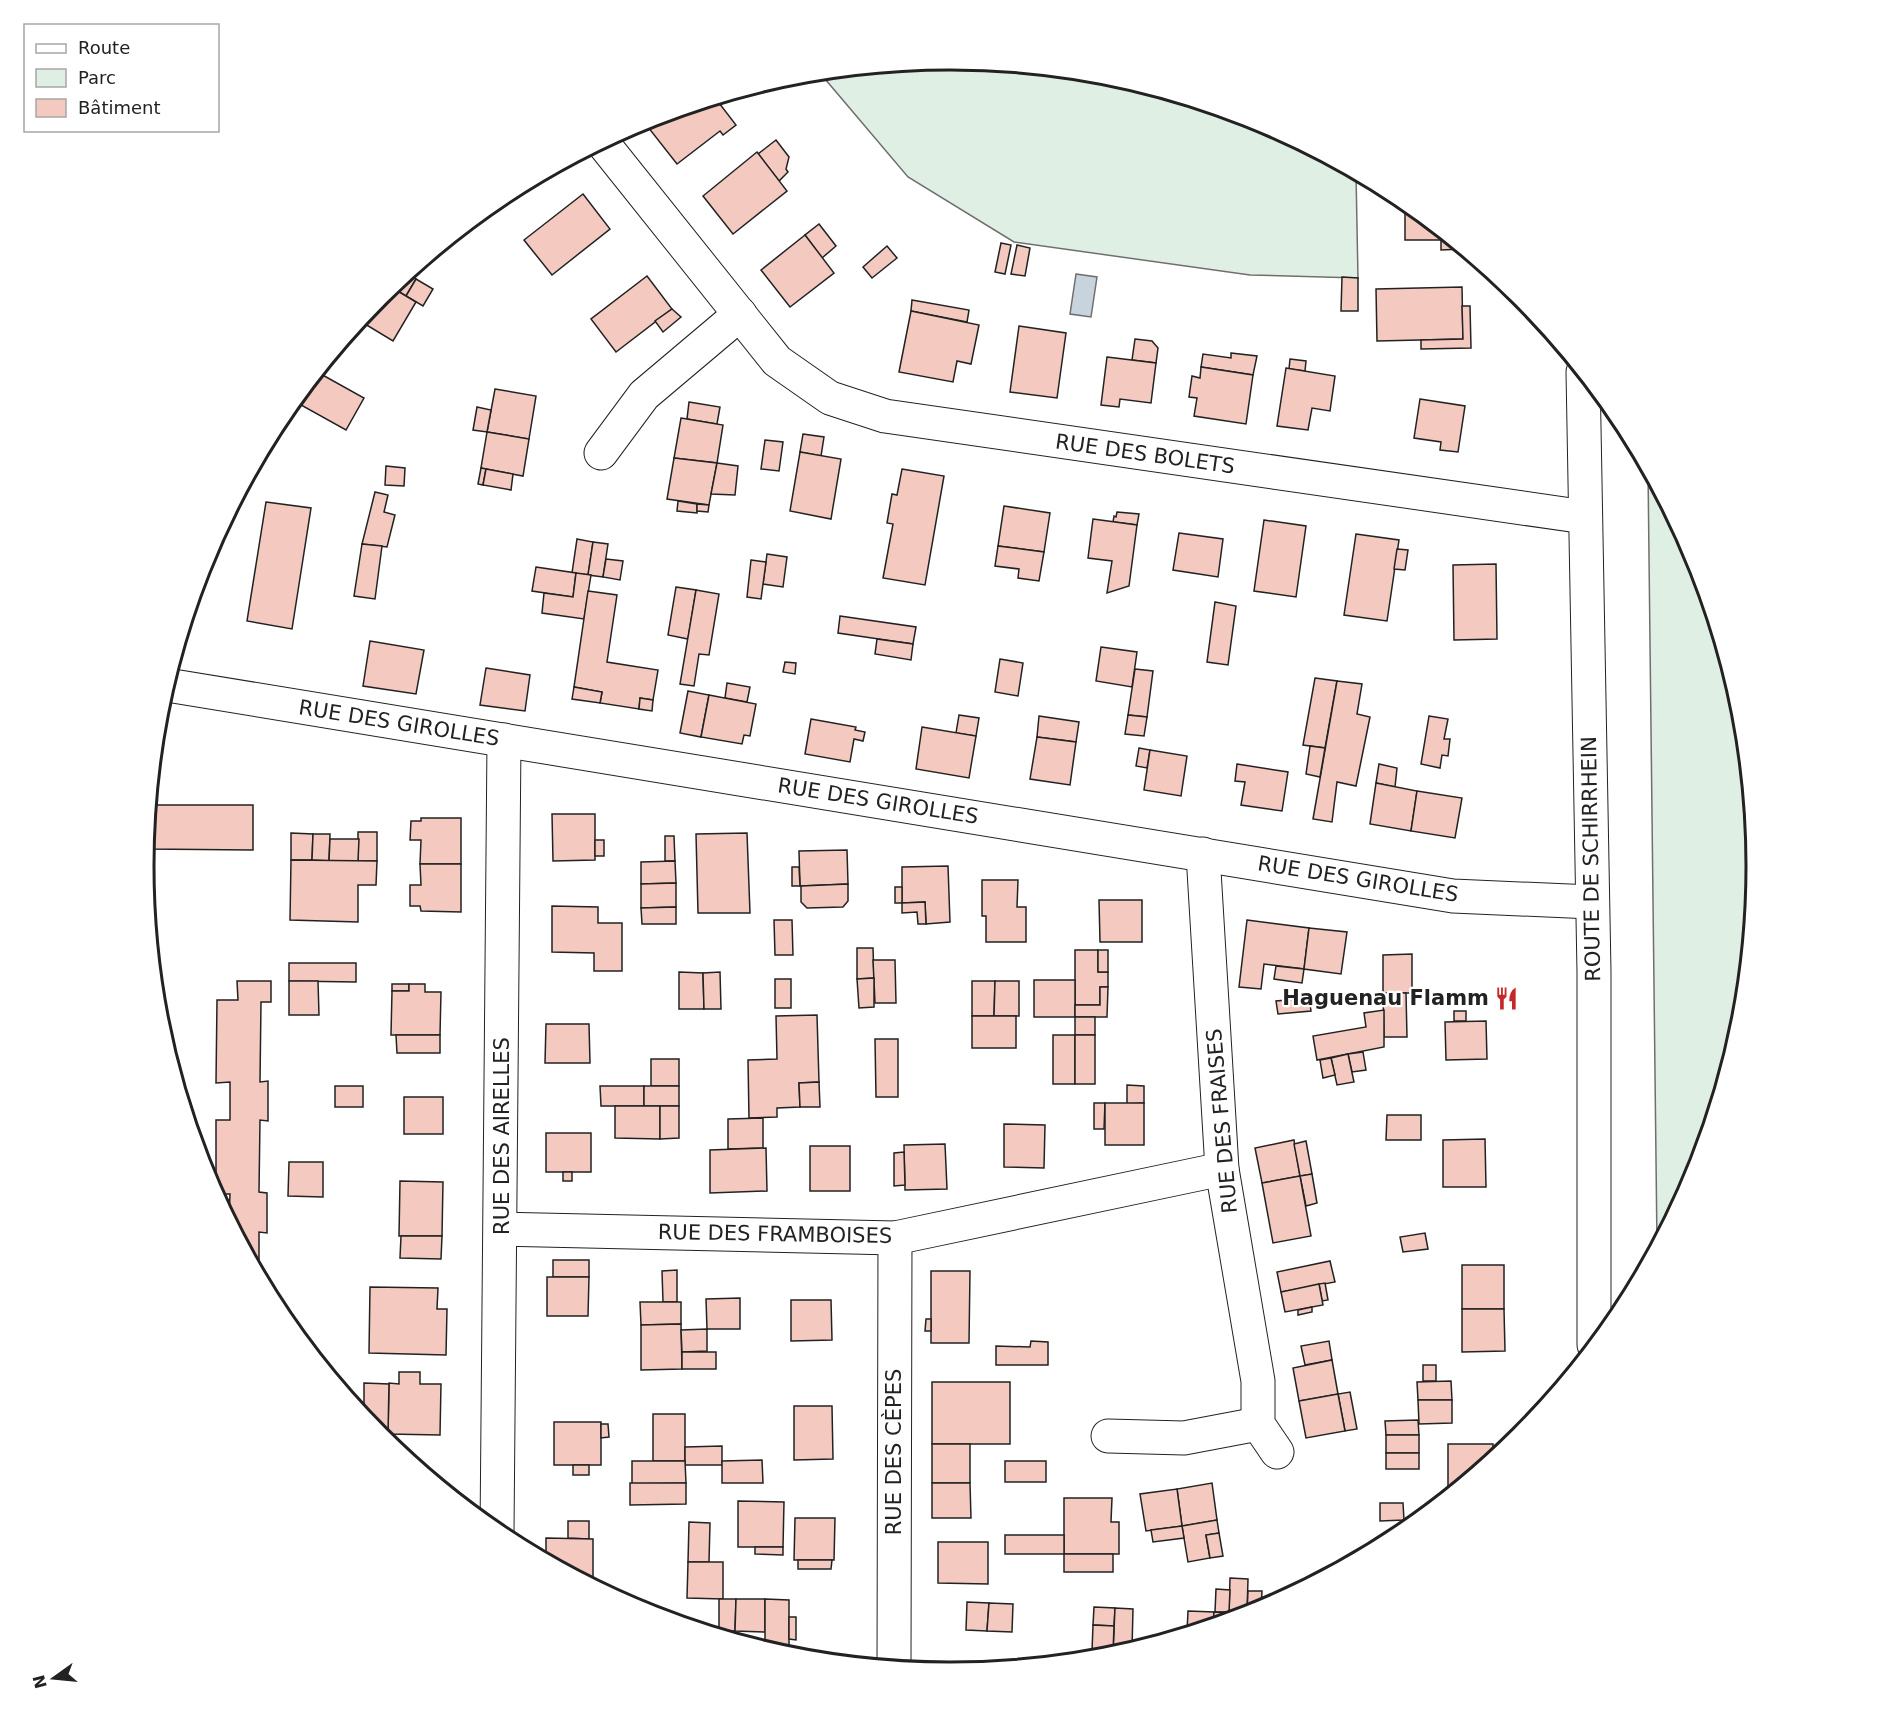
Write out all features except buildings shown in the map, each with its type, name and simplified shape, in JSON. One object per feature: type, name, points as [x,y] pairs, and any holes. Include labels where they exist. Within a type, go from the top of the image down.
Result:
[{"type":"street","name":"RUE DES BOLETS","points":[[607,149],[777,361],[830,398],[885,416],[1585,517]]},
{"type":"street","points":[[601,453],[644,395],[740,314]]},
{"type":"street","name":"ROUTE DE SCHIRRHEIN","points":[[1583,385],[1594,972],[1594,1332]]},
{"type":"street","name":"RUE DES GIROLLES","points":[[176,687],[1453,896],[1592,902]]},
{"type":"street","name":"RUE DES AIRELLES","points":[[497,1519],[504,740]]},
{"type":"street","name":"RUE DES FRAISES","points":[[1203,854],[1222,1169],[1257,1381],[1258,1424]]},
{"type":"street","name":"RUE DES FRAMBOISES","points":[[501,1229],[895,1238],[1222,1169]]},
{"type":"street","name":"RUE DES CÈPES","points":[[894,1660],[895,1238]]},
{"type":"street","points":[[1108,1436],[1184,1438],[1258,1424],[1276,1452]]},
{"type":"green space","points":[[950,70],[1054,77],[1105,86],[1206,113],[1254,131],[1302,153],[1356,182],[1358,278],[1250,275],[1014,242],[908,177],[826,80],[898,72]]},
{"type":"green space","points":[[1648,486],[1685,562],[1718,660],[1739,762],[1746,866],[1739,970],[1718,1072],[1685,1170],[1657,1230]]},
{"type":"shaded area","points":[[1076,274],[1097,277],[1091,317],[1070,314]]},
{"type":"place","name":"Haguenau Flamm","points":[[1507,998]]}]
